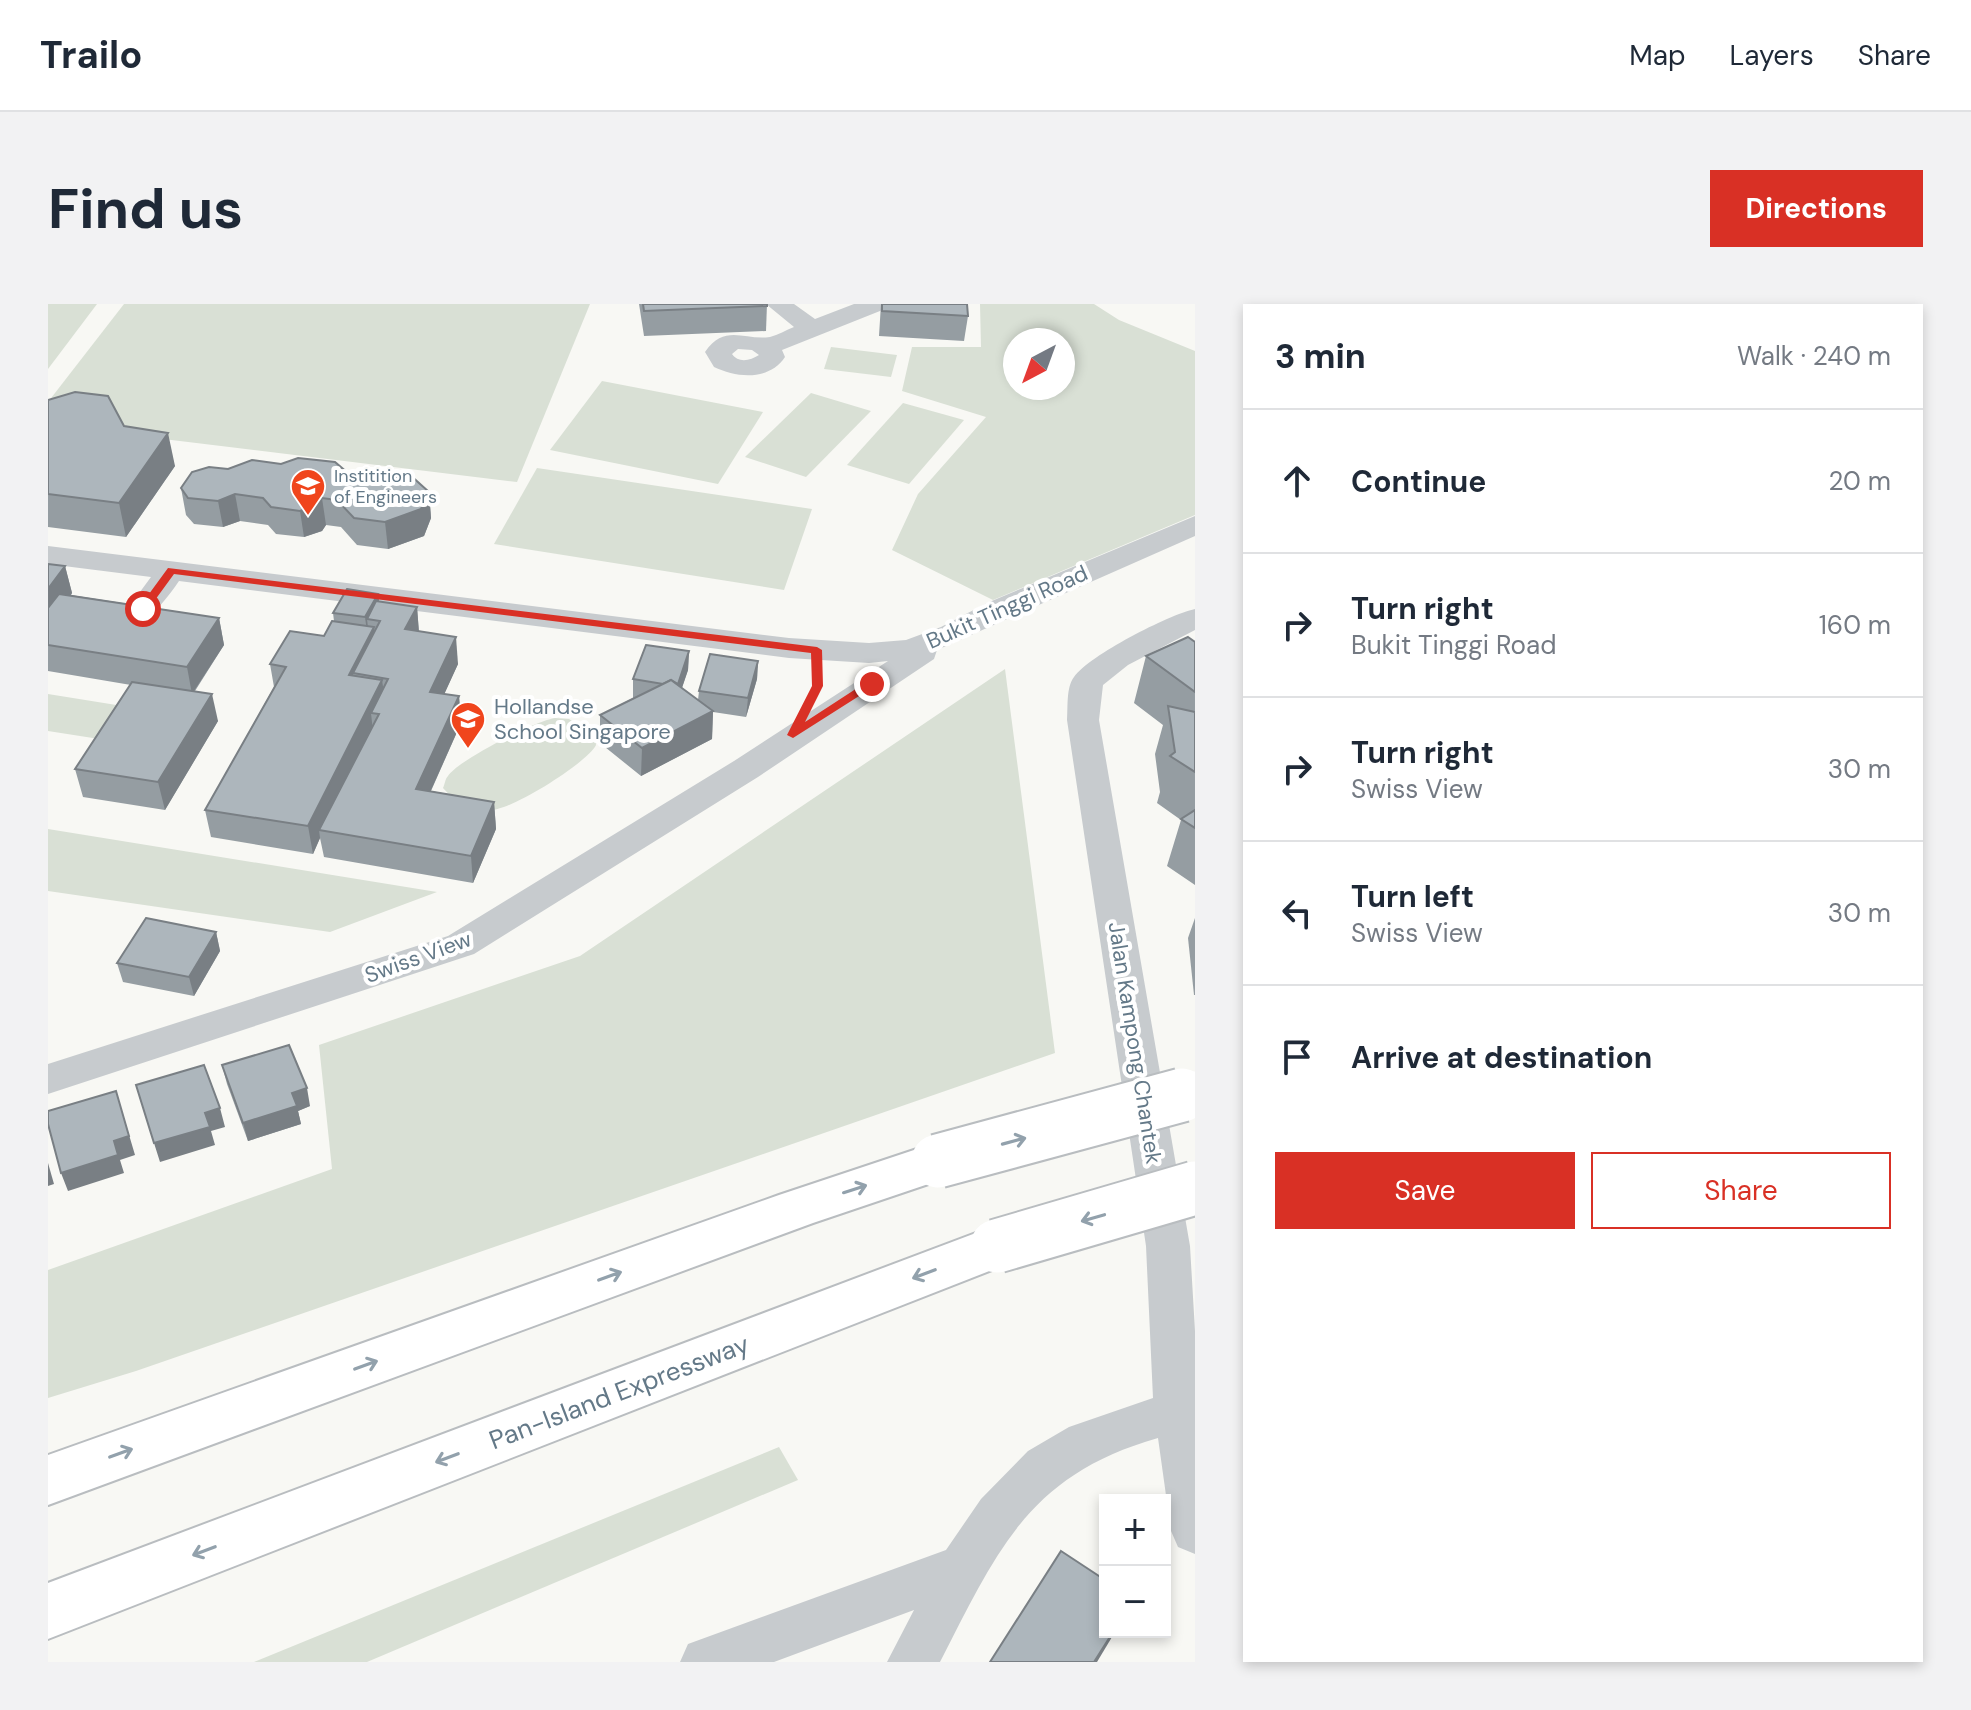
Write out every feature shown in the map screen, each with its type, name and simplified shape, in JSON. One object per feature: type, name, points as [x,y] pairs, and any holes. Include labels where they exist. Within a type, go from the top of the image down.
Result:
[{"type":"highway","points":[[48,1480],[796,1209],[938,1161],[1195,1092]]},
{"type":"highway","name":"Pan-Island Expressway","points":[[48,1611],[997,1246],[1195,1188]]},
{"type":"street","points":[[778,304],[813,329]]},
{"type":"street","points":[[766,347],[866,306]]},
{"type":"street","name":"Bukit Tinggi Road","points":[[48,555],[380,596],[817,670],[869,653],[910,649],[952,634],[998,610],[1195,525]]},
{"type":"street","points":[[48,538],[388,581],[380,596]]},
{"type":"street","points":[[63,605],[127,616],[143,609],[171,571]]},
{"type":"street","name":"Jalan Kampong Chantek","points":[[1195,618],[1117,658],[1087,681],[1083,720],[1168,1246],[1177,1412],[1195,1531]]},
{"type":"street","name":"Swiss View","points":[[48,1079],[461,945],[746,769],[793,735],[952,634]]},
{"type":"street","name":"Swiss View","points":[[793,735],[817,670]]},
{"type":"street","points":[[913,1662],[996,1516],[1045,1465],[1103,1434],[1177,1412]]},
{"type":"street","points":[[706,1662],[965,1567]]},
{"type":"shaded area","points":[[48,304],[97,304],[48,369]]},
{"type":"shaded area","points":[[124,304],[590,304],[517,482],[48,425],[48,402]]},
{"type":"shaded area","points":[[980,304],[1094,304],[1119,320],[1195,351],[1195,515],[993,600],[892,550],[918,494],[986,417],[902,391],[912,347],[981,347]]},
{"type":"shaded area","points":[[831,347],[897,355],[891,377],[824,369]]},
{"type":"shaded area","points":[[602,381],[763,412],[718,484],[550,450]]},
{"type":"shaded area","points":[[811,393],[871,411],[806,477],[745,457]]},
{"type":"shaded area","points":[[903,403],[964,420],[909,484],[847,465]]},
{"type":"shaded area","points":[[537,468],[812,509],[784,590],[494,544]]},
{"type":"shaded area","points":[[1005,669],[1055,1053],[136,1371],[48,1398],[48,1270],[332,1169],[319,1045],[580,956]]},
{"type":"shaded area","points":[[48,694],[135,708],[112,741],[48,731]]},
{"type":"shaded area","points":[[555,718],[569,719],[595,736],[596,745],[579,763],[548,784],[516,802],[492,810],[465,804],[443,788],[455,769],[481,751],[515,733]]},
{"type":"shaded area","points":[[48,829],[437,892],[330,932],[48,891]]},
{"type":"shaded area","points":[[779,1447],[798,1480],[367,1662],[254,1662]]},
{"type":"building","points":[[643,304],[767,304],[767,306],[644,311]]},
{"type":"building","points":[[882,304],[967,304],[968,316],[882,311]]},
{"type":"building","points":[[75,392],[108,396],[124,426],[168,433],[119,503],[48,494],[48,400]]},
{"type":"building","points":[[298,458],[335,462],[355,479],[377,470],[409,474],[429,492],[421,509],[385,522],[354,518],[337,500],[322,498],[318,504],[300,511],[271,507],[263,498],[235,494],[218,501],[188,498],[181,488],[192,472],[209,467],[228,469],[252,460],[281,464]]},
{"type":"building","points":[[48,564],[65,566],[48,589]]},
{"type":"building","points":[[347,589],[378,594],[365,617],[333,613]]},
{"type":"building","points":[[59,594],[219,618],[187,667],[48,645],[48,608]]},
{"type":"building","points":[[376,601],[417,607],[405,629],[456,637],[430,692],[459,696],[416,789],[494,802],[471,856],[319,830],[379,714],[371,713],[388,679],[353,673],[380,621],[367,619]]},
{"type":"building","points":[[332,621],[374,627],[349,675],[382,680],[308,826],[205,810],[286,667],[270,664],[290,631],[324,636]]},
{"type":"building","points":[[1188,637],[1195,642],[1195,692],[1146,656]]},
{"type":"building","points":[[646,645],[689,651],[678,684],[671,680],[663,684],[633,679]]},
{"type":"building","points":[[710,654],[758,661],[748,698],[699,691]]},
{"type":"building","points":[[671,680],[713,711],[642,748],[600,715]]},
{"type":"building","points":[[132,682],[212,694],[158,782],[75,769]]},
{"type":"building","points":[[1168,706],[1195,712],[1195,772],[1170,756],[1175,752]]},
{"type":"building","points":[[1195,810],[1195,828],[1181,819]]},
{"type":"building","points":[[146,918],[216,932],[189,977],[117,963]]},
{"type":"building","points":[[289,1045],[307,1088],[292,1093],[297,1106],[243,1123],[222,1065]]},
{"type":"building","points":[[204,1065],[220,1108],[205,1113],[210,1127],[154,1143],[136,1085]]},
{"type":"building","points":[[116,1091],[129,1136],[114,1141],[118,1155],[61,1173],[48,1124],[48,1111]]},
{"type":"building","points":[[1061,1551],[1099,1576],[1099,1638],[1109,1638],[1094,1662],[990,1662]]},
{"type":"place","name":"Institition of Engineers","points":[[308,517]]},
{"type":"place","name":"Hollandse School Singapore","points":[[468,750]]},
{"type":"route","points":[[143,609],[171,571],[817,650],[817,686],[793,735],[872,684]]}]
